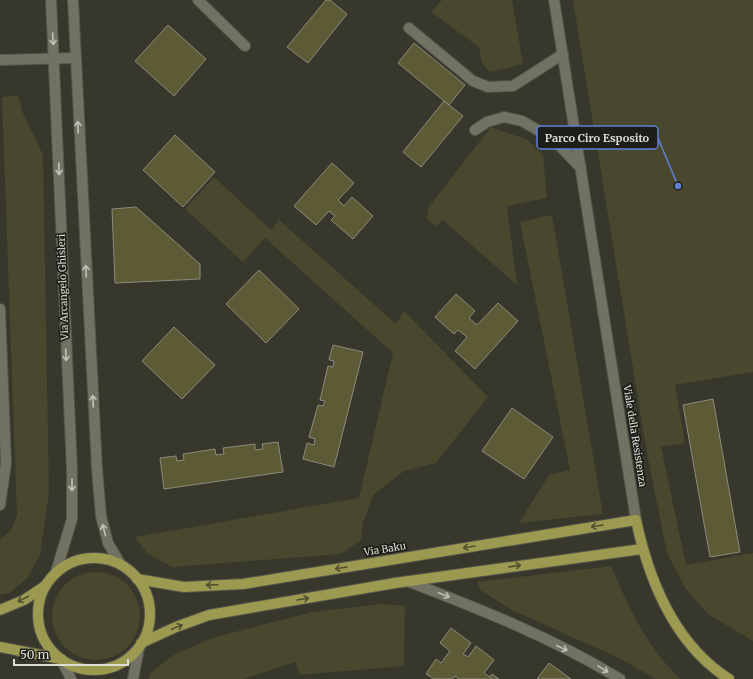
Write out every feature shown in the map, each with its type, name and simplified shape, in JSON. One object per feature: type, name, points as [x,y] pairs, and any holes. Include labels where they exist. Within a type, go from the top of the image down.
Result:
[{"type":"main road","name":"Viale della Resistenza","points":[[636,520],[642,549],[657,593],[683,636],[700,656],[729,679]]},
{"type":"main road","name":"Via Baku","points":[[137,578],[184,586],[243,584],[636,520]]},
{"type":"main road","points":[[0,647],[61,659],[81,668],[102,669],[123,662],[140,645],[176,627],[209,615],[407,581],[642,549]]},
{"type":"main road","points":[[0,610],[24,600],[45,586],[56,572],[76,560],[94,558],[112,560],[121,565],[137,578],[143,586],[150,607],[148,628],[140,645]]},
{"type":"main road","points":[[45,586],[38,614],[43,637],[52,652],[61,659]]},
{"type":"street","name":"Via Arcangelo Ghisleri","points":[[51,0],[72,470],[72,519],[56,572]]},
{"type":"street","points":[[73,0],[74,58],[97,469],[101,516],[108,543],[121,565]]},
{"type":"street","points":[[198,0],[245,46]]},
{"type":"street","name":"Viale della Resistenza","points":[[554,0],[636,520]]},
{"type":"street","points":[[409,28],[473,81],[488,88],[513,86],[563,54]]},
{"type":"street","points":[[0,60],[74,58]]},
{"type":"street","points":[[475,130],[487,122],[504,118],[522,121],[553,139],[581,168]]},
{"type":"street","points":[[0,309],[6,464],[0,505]]},
{"type":"street","points":[[407,581],[481,610],[587,659],[620,679]]},
{"type":"street","points":[[133,679],[140,645]]},
{"type":"street","points":[[61,659],[71,679]]},
{"type":"green space","points":[[442,0],[512,0],[523,64],[490,72],[482,63],[479,47],[431,12]]},
{"type":"green space","points":[[573,0],[753,0],[753,372],[675,385],[685,443],[661,447],[686,565],[753,553],[753,641],[708,614],[685,588],[667,553],[646,448]]},
{"type":"green space","points":[[18,95],[22,111],[43,155],[49,493],[40,555],[28,577],[10,593],[0,595],[0,540],[11,530],[17,515],[2,97]]},
{"type":"green space","points":[[491,127],[528,140],[543,156],[547,198],[507,206],[517,285],[443,220],[435,226],[427,219],[428,208]]},
{"type":"green space","points":[[214,177],[271,230],[279,220],[396,324],[404,311],[488,397],[436,463],[404,471],[373,495],[363,523],[361,540],[341,554],[172,567],[147,553],[135,537],[359,498],[393,353],[265,238],[243,262],[185,209]]},
{"type":"green space","points":[[552,215],[603,514],[519,523],[549,475],[570,470],[520,222]]},
{"type":"green space","points":[[611,566],[640,627],[658,654],[681,679],[656,679],[621,659],[512,610],[480,590],[477,582]]},
{"type":"green space","points":[[96,572],[113,576],[127,585],[136,599],[140,616],[136,633],[127,647],[113,656],[96,660],[79,656],[65,647],[56,633],[52,616],[56,599],[65,585],[79,576]]},
{"type":"green space","points":[[382,604],[405,606],[404,666],[300,675],[295,662],[244,679],[149,679],[149,674],[174,655],[212,638],[312,612]]},
{"type":"building","points":[[326,0],[330,0],[347,14],[308,63],[287,47]]},
{"type":"building","points":[[168,25],[206,59],[174,96],[135,61]]},
{"type":"building","points":[[414,43],[465,85],[449,105],[398,63]]},
{"type":"building","points":[[444,101],[463,116],[421,167],[403,152]]},
{"type":"building","points":[[175,135],[215,172],[183,207],[143,170]]},
{"type":"building","points":[[332,163],[354,183],[338,200],[344,206],[352,197],[373,216],[353,239],[331,220],[335,216],[329,211],[316,225],[294,206]]},
{"type":"building","points":[[136,207],[200,264],[200,279],[115,283],[112,209]]},
{"type":"building","points":[[259,270],[299,309],[266,343],[226,304]]},
{"type":"building","points":[[456,294],[475,311],[469,318],[477,325],[498,303],[518,321],[475,369],[455,351],[467,337],[458,330],[454,334],[435,317]]},
{"type":"building","points":[[174,327],[215,365],[182,399],[142,361]]},
{"type":"building","points":[[333,345],[363,352],[334,467],[303,459],[307,443],[314,445],[315,439],[309,437],[318,405],[323,406],[325,401],[320,400],[328,366],[333,367],[334,361],[329,360]]},
{"type":"building","points":[[713,399],[740,552],[710,557],[683,405]]},
{"type":"building","points":[[512,408],[553,437],[524,479],[482,451]]},
{"type":"building","points":[[278,442],[283,472],[164,489],[160,458],[176,456],[177,461],[184,460],[183,454],[215,449],[216,455],[224,454],[223,448],[255,444],[255,450],[263,449],[262,444]]},
{"type":"building","points":[[451,628],[471,643],[463,654],[468,657],[476,646],[494,660],[484,673],[490,677],[492,674],[499,679],[459,679],[455,676],[453,679],[434,679],[426,674],[436,659],[441,663],[450,651],[440,643]]},
{"type":"building","points":[[549,663],[571,679],[537,679]]},
{"type":"place","name":"Parco Ciro Esposito","points":[[678,186]]}]
